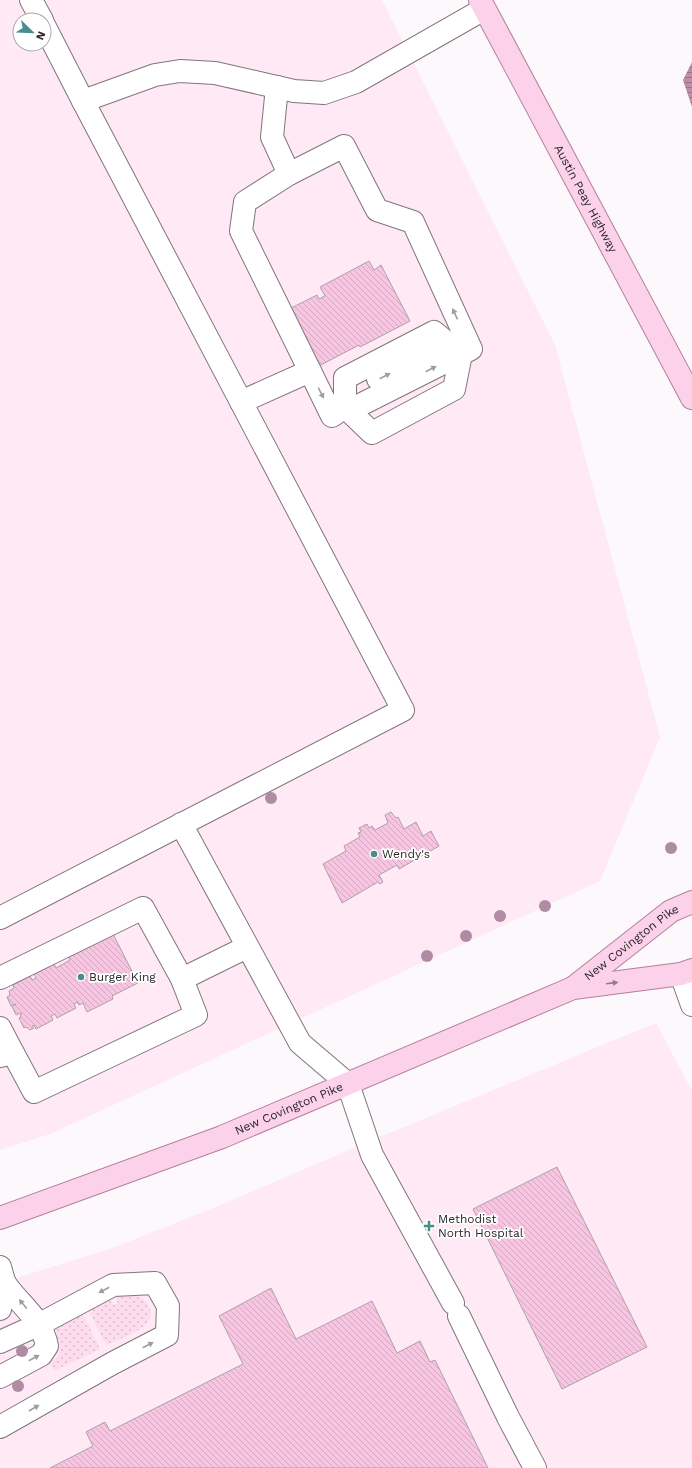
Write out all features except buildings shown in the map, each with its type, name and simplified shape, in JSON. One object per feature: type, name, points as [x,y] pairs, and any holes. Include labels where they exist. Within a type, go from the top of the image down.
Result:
[{"type":"main road","name":"Austin Peay Highway","points":[[482,4],[692,398]]},
{"type":"main road","points":[[671,911],[692,889]]},
{"type":"main road","name":"New Covington Pike","points":[[573,988],[671,911],[692,902]]},
{"type":"main road","name":"New Covington Pike","points":[[0,1218],[222,1137],[573,988],[686,972]]},
{"type":"lane","points":[[32,0],[38,12]]},
{"type":"lane","points":[[83,101],[154,75],[180,70],[215,73],[294,91],[324,93],[356,82],[482,4]]},
{"type":"lane","points":[[0,918],[403,710],[52,41]]},
{"type":"lane","points":[[277,87],[272,136],[289,174]]},
{"type":"lane","points":[[344,146],[377,210],[412,222],[471,349],[461,354],[358,406],[345,407],[332,416],[241,230],[245,202],[289,174],[344,146]]},
{"type":"lane","points":[[434,332],[461,354],[454,389],[372,433],[345,407],[345,378],[434,332]]},
{"type":"lane","points":[[241,402],[310,371]]},
{"type":"lane","points":[[181,824],[300,1043],[348,1084],[372,1155],[456,1309],[508,1417],[535,1468]]},
{"type":"lane","points":[[0,978],[143,908],[182,979],[196,1015],[34,1092],[7,1055],[0,1028]]},
{"type":"lane","points":[[182,979],[247,947]]},
{"type":"lane","points":[[686,972],[692,1005]]},
{"type":"lane","points":[[0,1309],[3,1275]]},
{"type":"lane","points":[[0,1377],[42,1355],[47,1346],[46,1338],[40,1324],[3,1275]]},
{"type":"lane","points":[[0,1342],[40,1324],[113,1285],[155,1283],[168,1306],[167,1335],[113,1363],[0,1427]]},
{"type":"shaded area","points":[[0,0],[382,0],[555,345],[660,737],[600,881],[50,1134],[0,1150]]},
{"type":"shaded area","points":[[692,62],[692,107],[683,80]]},
{"type":"shaded area","name":"Methodist North Hospital","points":[[656,1023],[692,1091],[692,1468],[0,1468],[0,1283],[110,1249],[223,1204],[387,1134]]},
{"type":"shaded area","points":[[134,1294],[144,1300],[149,1306],[150,1316],[148,1322],[136,1332],[106,1345],[89,1311],[110,1300],[114,1305],[118,1303],[116,1297],[120,1295]]},
{"type":"shaded area","points":[[83,1314],[100,1349],[54,1371],[50,1363],[55,1359],[60,1351],[56,1328]]},
{"type":"place","name":"Wendy's","points":[[374,854]]},
{"type":"place","name":"Burger King","points":[[81,977]]},
{"type":"place","name":"Methodist North Hospital","points":[[429,1226]]}]
